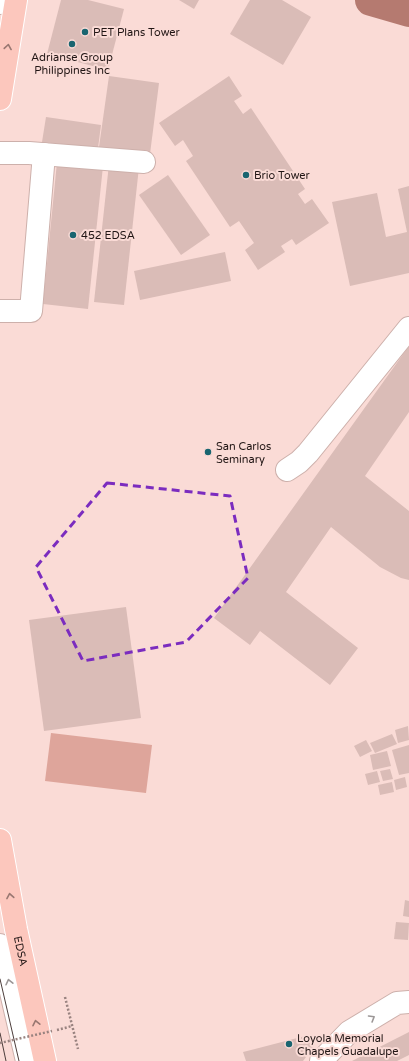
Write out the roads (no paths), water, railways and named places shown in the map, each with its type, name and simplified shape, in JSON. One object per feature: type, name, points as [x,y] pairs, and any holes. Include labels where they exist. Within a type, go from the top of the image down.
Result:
[{"type":"highway","points":[[0,99],[16,0]]},
{"type":"highway","name":"EDSA","points":[[0,840],[16,929],[45,1061]]},
{"type":"street","points":[[0,153],[44,154],[144,162]]},
{"type":"street","points":[[0,311],[31,311],[44,154]]},
{"type":"street","points":[[287,470],[299,462],[308,453],[408,331]]},
{"type":"street","points":[[0,945],[27,1061]]},
{"type":"street","points":[[321,1061],[349,1032],[397,1003],[409,1002]]},
{"type":"waterway","points":[[371,0],[409,11]]},
{"type":"tram line","points":[[0,979],[19,1061]]},
{"type":"tram line","points":[[0,1033],[6,1061]]},
{"type":"place","name":"PET Plans Tower","points":[[85,32]]},
{"type":"place","name":"Adrianse Group Philippines Inc","points":[[72,44]]},
{"type":"place","name":"Brio Tower","points":[[246,175]]},
{"type":"place","name":"452 EDSA","points":[[73,235]]},
{"type":"place","name":"San Carlos Seminary","points":[[208,452]]},
{"type":"place","name":"Loyola Memorial Chapels Guadalupe","points":[[289,1044]]}]
